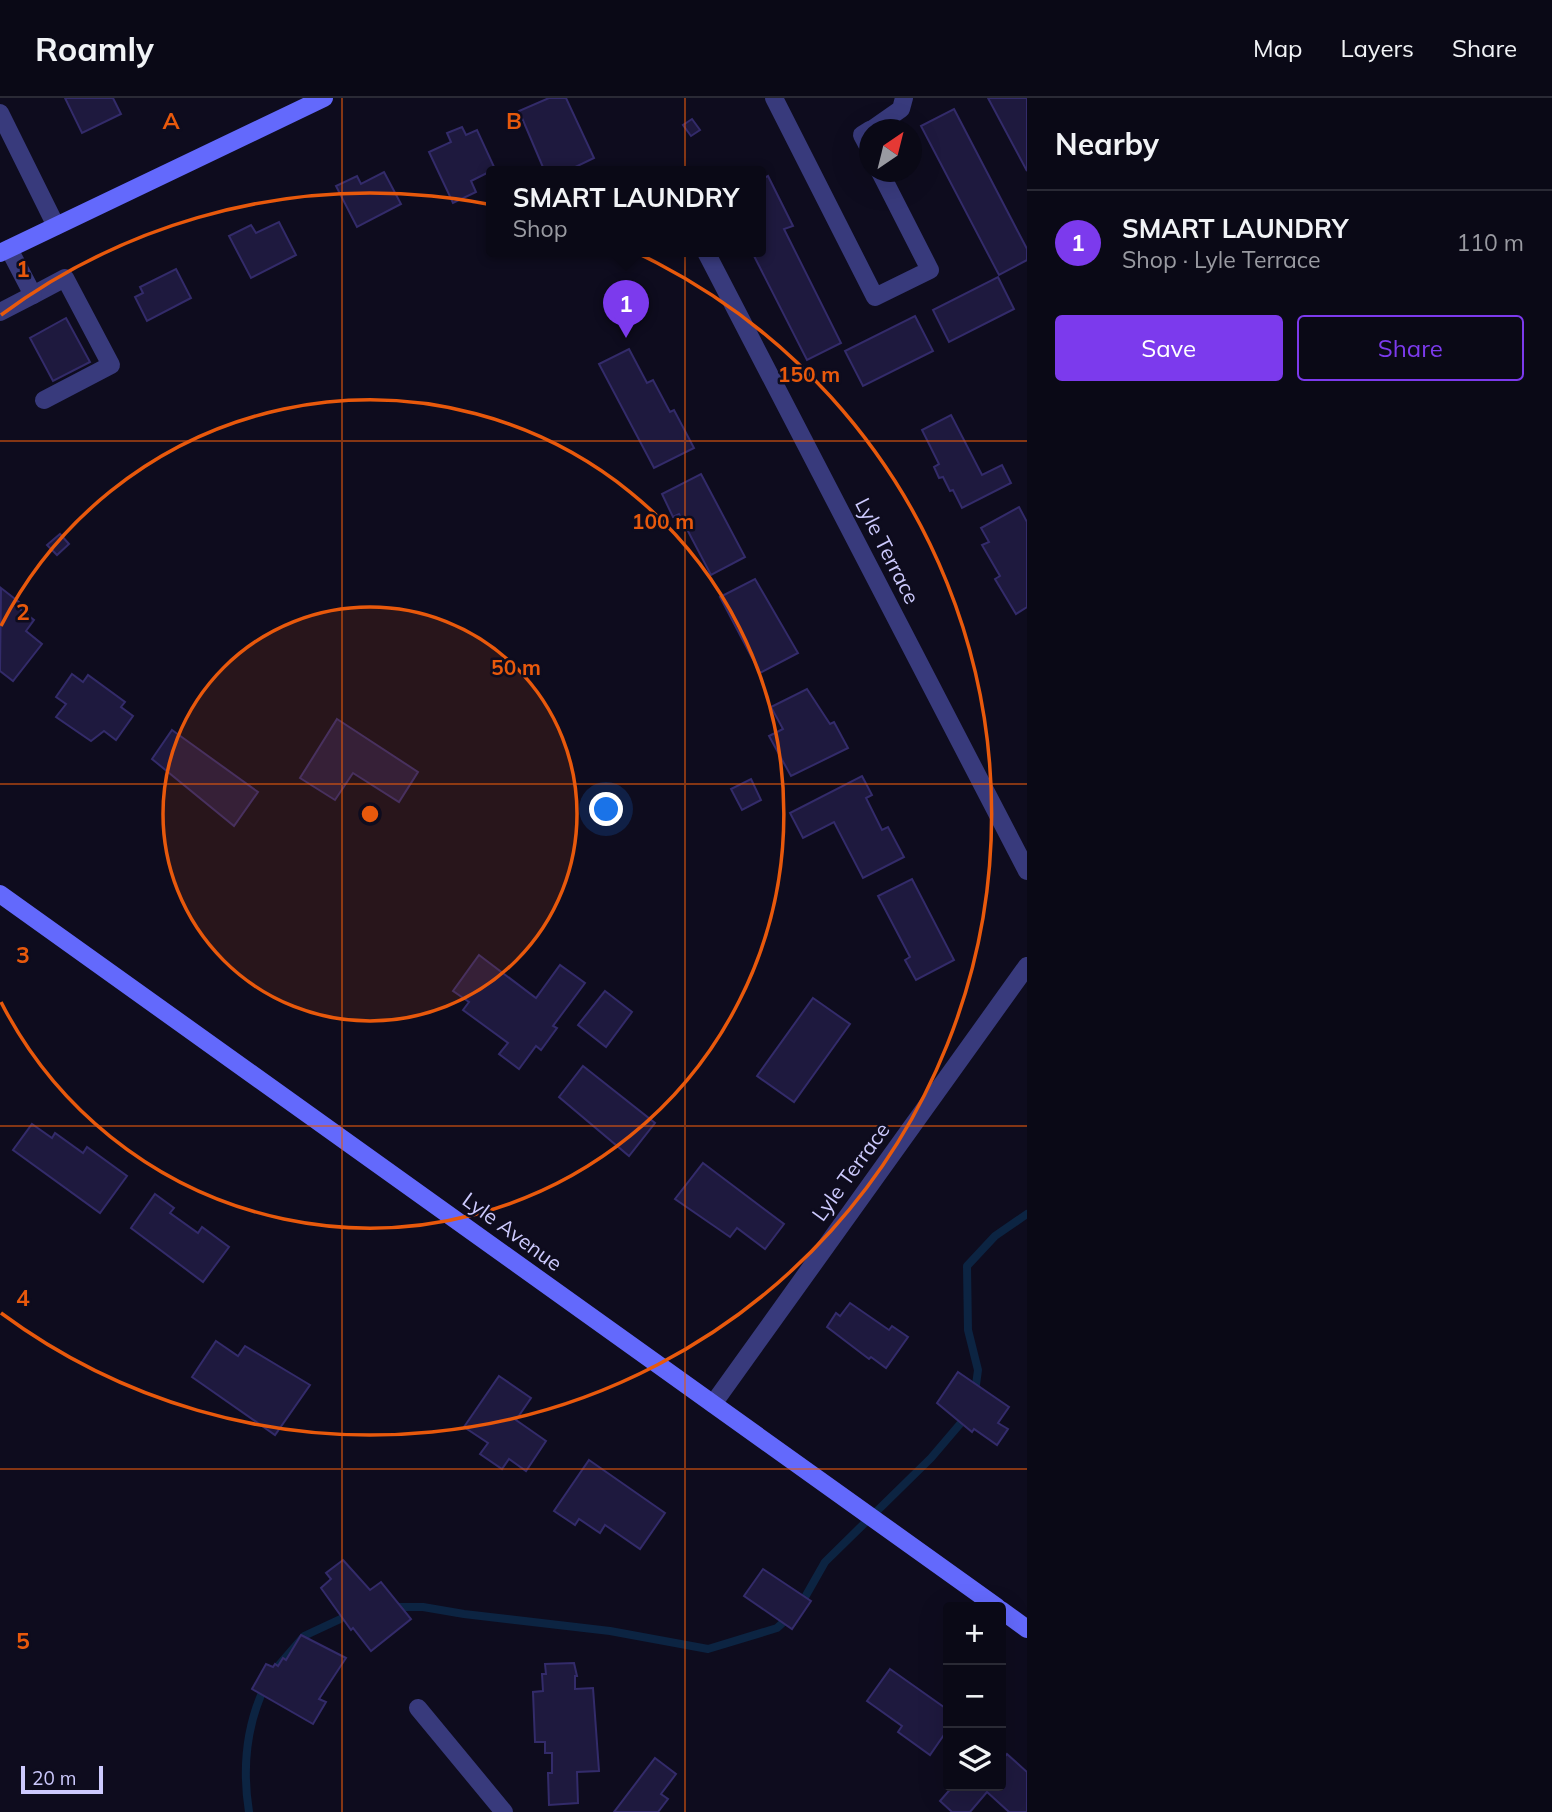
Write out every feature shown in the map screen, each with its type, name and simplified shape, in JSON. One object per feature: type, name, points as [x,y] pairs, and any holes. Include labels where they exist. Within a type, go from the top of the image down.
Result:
[{"type":"street","points":[[33,295],[4,251],[324,98]]},
{"type":"street","points":[[774,98],[875,297],[930,270],[885,182]]},
{"type":"street","points":[[886,119],[901,109],[904,98]]},
{"type":"street","points":[[0,113],[56,226]]},
{"type":"street","name":"Lyle Terrace","points":[[709,257],[1027,872]]},
{"type":"street","points":[[0,312],[65,278],[111,365],[44,400]]},
{"type":"street","name":"Lyle Avenue","points":[[0,894],[989,1602]]},
{"type":"street","name":"Lyle Terrace","points":[[713,1404],[1027,966]]},
{"type":"street","name":"Lyle Avenue","points":[[1006,1614],[1027,1629]]},
{"type":"street","points":[[418,1709],[504,1812]]},
{"type":"building","points":[[65,98],[113,98],[121,114],[82,133]]},
{"type":"building","points":[[549,98],[566,98],[594,158],[577,166],[542,166],[519,111]]},
{"type":"building","points":[[988,98],[1027,98],[1027,171]]},
{"type":"building","points":[[954,109],[1027,249],[1027,260],[999,275],[922,125]]},
{"type":"building","points":[[692,119],[700,130],[691,136],[683,125]]},
{"type":"building","points":[[462,127],[466,135],[477,130],[494,166],[486,166],[486,174],[471,181],[476,192],[453,203],[429,152],[451,142],[447,133]]},
{"type":"building","points":[[384,172],[401,204],[357,227],[336,186],[357,176],[361,184]]},
{"type":"building","points":[[768,176],[793,226],[784,229],[841,343],[807,360],[755,257],[766,257]]},
{"type":"building","points":[[279,222],[296,255],[251,278],[229,236],[251,225],[256,233]]},
{"type":"building","points":[[176,269],[191,298],[147,321],[135,297],[143,293],[140,287]]},
{"type":"building","points":[[998,277],[1014,309],[949,342],[933,310]]},
{"type":"building","points":[[915,316],[933,351],[863,386],[845,351]]},
{"type":"building","points":[[66,318],[90,362],[53,381],[30,338]]},
{"type":"building","points":[[629,349],[647,383],[653,380],[670,412],[674,410],[694,448],[654,468],[599,364]]},
{"type":"building","points":[[951,415],[982,475],[1002,465],[1011,483],[962,508],[953,490],[950,491],[943,477],[939,478],[934,467],[939,464],[922,430]]},
{"type":"building","points":[[701,474],[745,557],[711,575],[679,514],[673,517],[662,494]]},
{"type":"building","points":[[1019,507],[1027,522],[1027,607],[1016,614],[995,579],[1000,576],[982,545],[989,542],[981,528]]},
{"type":"building","points":[[60,534],[69,544],[57,555],[47,545]]},
{"type":"building","points":[[755,579],[798,653],[760,673],[720,597]]},
{"type":"building","points":[[1,588],[24,606],[21,610],[34,620],[26,631],[42,644],[13,681],[0,671]]},
{"type":"building","points":[[72,674],[83,682],[88,675],[125,702],[121,707],[133,716],[116,740],[104,731],[91,741],[56,717],[66,704],[56,697]]},
{"type":"building","points":[[807,689],[830,724],[834,722],[848,748],[791,776],[769,736],[783,729],[771,707]]},
{"type":"building","points":[[337,719],[418,772],[399,802],[353,773],[335,800],[300,778]]},
{"type":"building","points":[[172,730],[258,792],[234,826],[152,759]]},
{"type":"building","points":[[862,776],[872,795],[866,798],[882,830],[888,827],[904,857],[863,878],[834,822],[803,838],[790,813]]},
{"type":"building","points":[[751,779],[761,800],[742,810],[731,789]]},
{"type":"building","points":[[912,879],[954,960],[916,980],[905,960],[910,957],[878,896]]},
{"type":"building","points":[[479,955],[536,998],[560,965],[585,983],[553,1026],[557,1028],[541,1050],[536,1046],[519,1069],[499,1054],[508,1043],[463,1010],[469,1002],[453,991]]},
{"type":"building","points":[[605,991],[632,1012],[606,1047],[578,1025]]},
{"type":"building","points":[[813,998],[850,1024],[794,1102],[757,1076]]},
{"type":"building","points":[[583,1066],[655,1123],[629,1156],[559,1097]]},
{"type":"building","points":[[32,1124],[52,1138],[55,1133],[83,1153],[87,1147],[127,1176],[100,1213],[13,1150]]},
{"type":"building","points":[[703,1163],[784,1224],[765,1249],[737,1228],[730,1237],[675,1199]]},
{"type":"building","points":[[155,1194],[174,1208],[170,1213],[198,1233],[202,1227],[229,1247],[203,1282],[131,1228]]},
{"type":"building","points":[[850,1303],[889,1330],[892,1326],[908,1337],[886,1368],[871,1357],[869,1359],[827,1327],[836,1313],[840,1316]]},
{"type":"building","points":[[216,1341],[238,1356],[245,1346],[310,1385],[275,1435],[192,1377]]},
{"type":"building","points":[[958,1372],[1009,1407],[998,1423],[1008,1429],[997,1445],[974,1429],[972,1432],[937,1403]]},
{"type":"building","points":[[499,1376],[531,1398],[516,1420],[546,1441],[526,1471],[509,1459],[502,1469],[480,1454],[488,1443],[464,1427]]},
{"type":"building","points":[[589,1460],[665,1513],[640,1549],[605,1525],[600,1533],[579,1519],[575,1525],[554,1511]]},
{"type":"building","points":[[343,1560],[370,1590],[381,1582],[411,1619],[371,1651],[353,1628],[351,1630],[321,1588],[331,1579],[326,1573]]},
{"type":"building","points":[[763,1569],[811,1601],[792,1629],[744,1596]]},
{"type":"building","points":[[301,1635],[346,1658],[319,1699],[326,1702],[313,1724],[252,1689],[266,1664],[278,1666],[283,1658],[286,1660]]},
{"type":"building","points":[[574,1663],[577,1676],[575,1689],[593,1688],[599,1771],[577,1772],[578,1803],[549,1805],[548,1773],[552,1773],[552,1753],[545,1753],[545,1742],[535,1742],[533,1692],[543,1691],[542,1674],[546,1674],[545,1664]]},
{"type":"building","points":[[890,1669],[943,1706],[943,1736],[930,1755],[898,1732],[902,1726],[867,1701]]},
{"type":"building","points":[[1006,1755],[1027,1772],[1027,1812],[1009,1812],[987,1792],[970,1812],[952,1812],[940,1801],[949,1791],[1006,1791]]},
{"type":"building","points":[[655,1758],[676,1774],[661,1794],[668,1799],[658,1812],[614,1812]]},
{"type":"waterway","points":[[975,1392],[978,1370],[968,1330],[967,1266],[995,1236],[1027,1214]]},
{"type":"waterway","points":[[800,1606],[825,1562],[931,1458],[966,1417]]},
{"type":"waterway","points":[[393,1607],[423,1607],[610,1631],[708,1649],[777,1628],[789,1617]]},
{"type":"waterway","points":[[272,1673],[304,1636],[349,1615]]},
{"type":"waterway","points":[[249,1812],[247,1747],[254,1715],[266,1684]]},
{"type":"place","name":"SMART LAUNDRY","points":[[626,338]]}]
